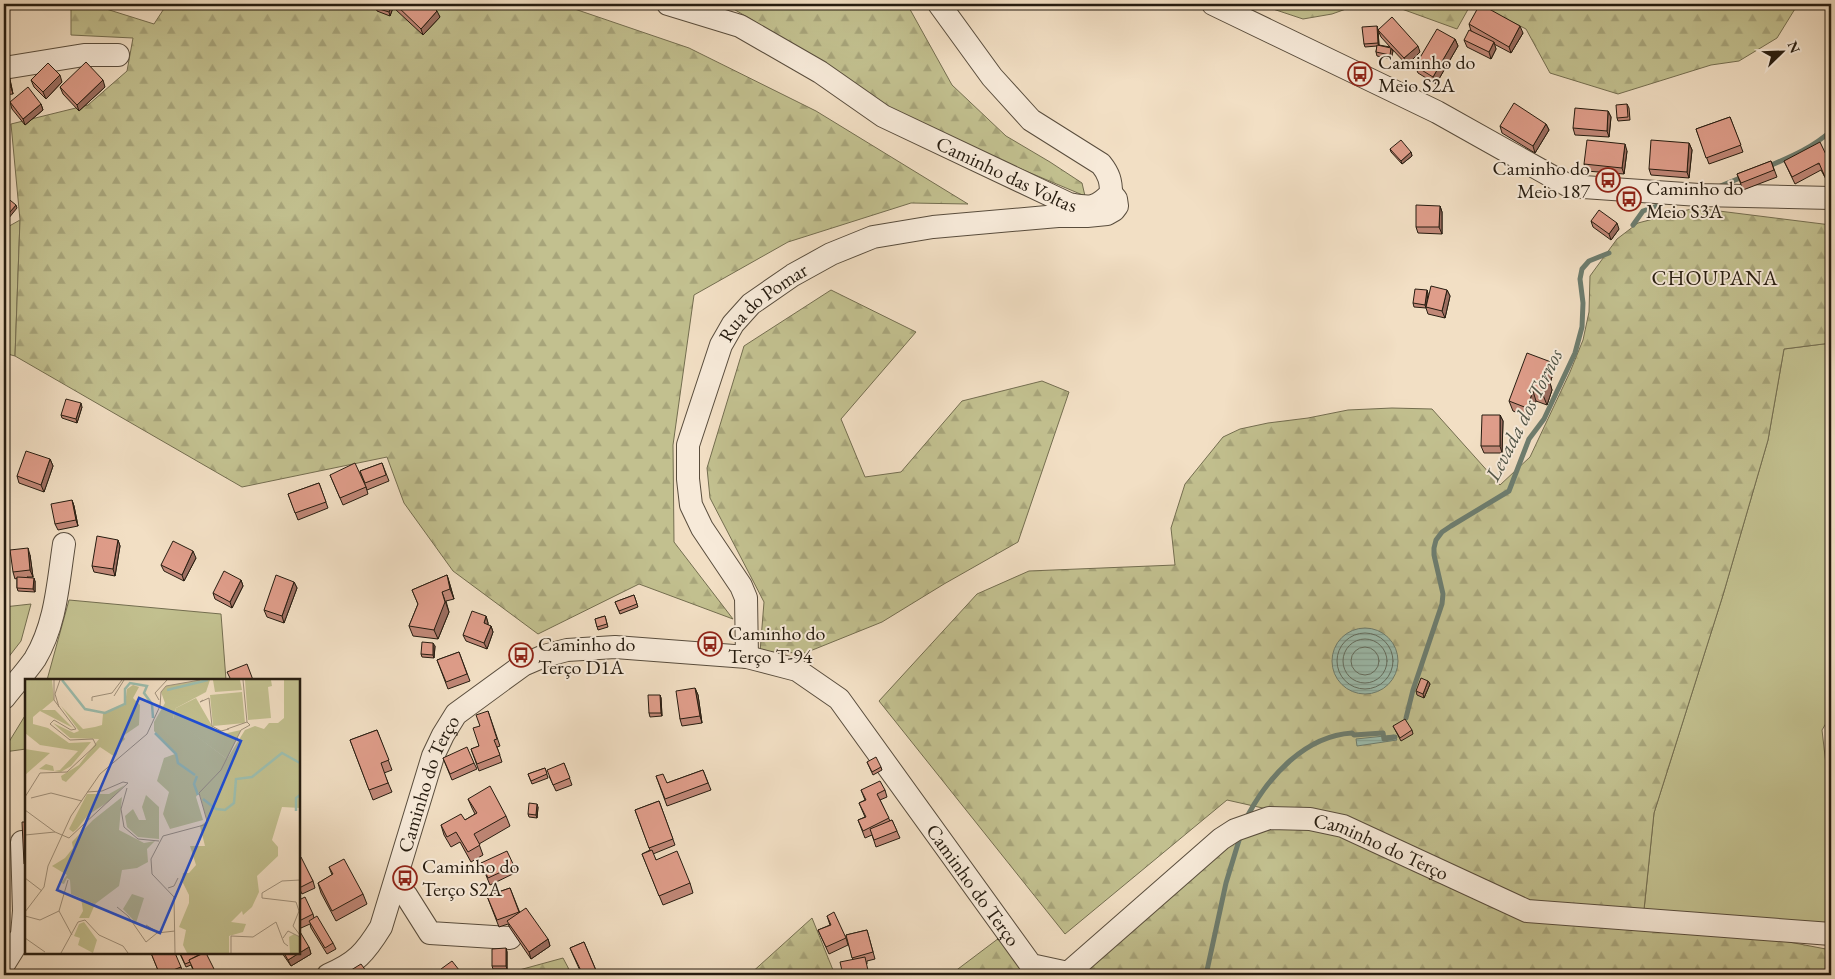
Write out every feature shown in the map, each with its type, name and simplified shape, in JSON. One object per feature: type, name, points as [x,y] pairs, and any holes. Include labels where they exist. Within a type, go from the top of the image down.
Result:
[{"type":"street","name":"Caminho das Voltas","points":[[668,4],[740,26],[820,72],[883,116],[1069,204],[1089,207],[1096,206],[1111,193],[1109,174],[1102,164],[1031,120],[992,77],[939,4]]},
{"type":"street","points":[[1213,4],[1437,112],[1569,186],[1699,196],[1831,198]]},
{"type":"street","points":[[4,68],[84,54],[118,55]]},
{"type":"street","name":"Rua do Pomar","points":[[748,657],[746,598],[742,586],[702,528],[692,505],[688,479],[688,445],[720,345],[733,324],[751,304],[793,274],[832,254],[872,238],[933,227],[1058,216],[1107,214],[1117,206],[1116,199],[1111,193]]},
{"type":"street","points":[[4,698],[34,659],[46,635],[55,605],[64,544]]},
{"type":"street","name":"Caminho do Terço","points":[[328,975],[344,968],[366,951],[381,928],[432,756],[456,714],[515,671],[544,656],[567,650],[616,646],[748,657],[797,670],[839,699],[1031,965],[1068,972],[1221,839],[1235,830],[1269,818],[1310,819],[1343,826],[1526,910],[1831,934]]},
{"type":"street","points":[[4,964],[22,935],[24,911],[22,842]]},
{"type":"street","points":[[393,890],[406,895],[430,933],[510,938]]},
{"type":"green space","points":[[167,4],[560,4],[689,48],[816,111],[968,204],[911,203],[788,242],[694,295],[673,445],[674,542],[733,619],[639,584],[538,634],[453,571],[404,503],[387,457],[242,487],[15,356],[20,220],[11,124],[88,105],[127,71],[133,38],[71,35],[71,6],[103,8],[154,24]]},
{"type":"green space","points":[[725,4],[907,4],[952,85],[1006,136],[1082,183],[1085,196],[886,112],[798,47]]},
{"type":"green space","points":[[1272,4],[1360,4],[1332,14],[1303,19],[1270,8]]},
{"type":"green space","points":[[1388,4],[1471,4],[1457,29]]},
{"type":"green space","points":[[1477,4],[1798,4],[1777,38],[1739,61],[1711,65],[1618,94],[1550,73],[1526,29]]},
{"type":"green space","points":[[1695,208],[1831,225],[1831,343],[1784,349],[1768,440],[1723,595],[1654,813],[1643,919],[1689,923],[1831,950],[1831,975],[950,975],[1007,932],[1031,965],[1068,972],[1221,839],[1307,818],[1227,800],[1065,934],[879,701],[977,594],[1029,571],[1175,565],[1171,528],[1185,484],[1223,437],[1240,429],[1268,423],[1348,410],[1432,409],[1500,485],[1530,457],[1570,372],[1583,340],[1589,312],[1590,276],[1617,239],[1638,223]]},
{"type":"green space","points":[[20,220],[15,356],[4,353],[4,229]]},
{"type":"green space","points":[[831,290],[916,332],[841,419],[865,477],[901,472],[962,401],[1042,381],[1069,392],[1018,542],[882,622],[805,653],[760,652],[764,602],[710,498],[707,468],[744,346]]},
{"type":"green space","points":[[1831,343],[1831,715],[1822,730],[1831,808],[1831,934],[1643,920],[1654,813],[1723,595],[1768,440],[1784,349]]},
{"type":"green space","points":[[69,600],[221,614],[226,679],[47,679]]},
{"type":"green space","points":[[31,604],[21,641],[4,663],[4,607]]},
{"type":"green space","points":[[25,716],[25,749],[4,752]]},
{"type":"green space","points":[[812,918],[835,975],[749,975]]},
{"type":"green space","points":[[563,958],[572,975],[501,975]]},
{"type":"water","points":[[1365,628],[1378,630],[1393,643],[1396,648],[1398,661],[1396,674],[1383,689],[1378,692],[1365,694],[1352,692],[1337,679],[1334,674],[1332,661],[1334,648],[1347,633],[1352,630]]},
{"type":"water","points":[[1394,735],[1397,740],[1357,746],[1356,739]]},
{"type":"building","points":[[378,4],[392,4],[389,12],[376,8]]},
{"type":"building","points":[[395,4],[430,4],[437,11],[421,29]]},
{"type":"building","points":[[1480,4],[1520,26],[1509,47],[1469,24]]},
{"type":"building","points":[[1392,17],[1418,46],[1404,58],[1378,30]]},
{"type":"building","points":[[1377,26],[1378,43],[1364,44],[1362,27]]},
{"type":"building","points":[[1437,29],[1455,39],[1433,77],[1415,66]]},
{"type":"building","points":[[1469,30],[1494,42],[1489,52],[1464,40]]},
{"type":"building","points":[[1377,45],[1391,48],[1390,55],[1376,52]]},
{"type":"building","points":[[86,62],[103,80],[77,105],[60,87]]},
{"type":"building","points":[[6,63],[11,87],[4,88],[4,64]]},
{"type":"building","points":[[48,63],[60,75],[43,92],[31,80]]},
{"type":"building","points":[[28,87],[41,104],[23,119],[10,102]]},
{"type":"building","points":[[1514,103],[1546,124],[1533,146],[1500,126]]},
{"type":"building","points":[[1627,104],[1628,117],[1617,118],[1616,105]]},
{"type":"building","points":[[1575,108],[1608,111],[1607,131],[1573,128]]},
{"type":"building","points":[[1730,117],[1741,145],[1706,158],[1696,129]]},
{"type":"building","points":[[1401,140],[1411,152],[1401,161],[1390,149]]},
{"type":"building","points":[[1587,140],[1625,144],[1622,168],[1584,164]]},
{"type":"building","points":[[1651,140],[1689,143],[1687,172],[1649,169]]},
{"type":"building","points":[[1820,142],[1831,165],[1831,174],[1825,177],[1819,163],[1792,177],[1784,161]]},
{"type":"building","points":[[1771,161],[1774,170],[1741,183],[1737,174]]},
{"type":"building","points":[[4,197],[16,205],[4,219]]},
{"type":"building","points":[[1416,205],[1440,206],[1439,227],[1416,227]]},
{"type":"building","points":[[1599,210],[1617,223],[1609,234],[1591,221]]},
{"type":"building","points":[[1431,286],[1447,290],[1442,311],[1426,307]]},
{"type":"building","points":[[1415,289],[1427,290],[1425,305],[1413,303]]},
{"type":"building","points":[[1527,353],[1551,362],[1544,379],[1549,380],[1543,395],[1533,391],[1527,408],[1509,401]]},
{"type":"building","points":[[66,399],[81,403],[76,419],[61,415]]},
{"type":"building","points":[[1482,415],[1500,415],[1500,446],[1481,446]]},
{"type":"building","points":[[26,451],[50,459],[41,485],[17,476]]},
{"type":"building","points":[[355,463],[366,487],[340,498],[330,475]]},
{"type":"building","points":[[382,463],[386,475],[365,483],[360,471]]},
{"type":"building","points":[[319,483],[326,502],[295,513],[288,494]]},
{"type":"building","points":[[72,500],[76,520],[55,524],[51,504]]},
{"type":"building","points":[[97,536],[118,540],[113,569],[92,566]]},
{"type":"building","points":[[173,541],[193,551],[182,575],[161,565]]},
{"type":"building","points":[[28,548],[30,570],[13,572],[10,550]]},
{"type":"building","points":[[5,564],[5,596],[4,596]]},
{"type":"building","points":[[224,571],[241,580],[230,602],[213,593]]},
{"type":"building","points":[[276,575],[294,582],[282,616],[264,610]]},
{"type":"building","points":[[447,575],[450,589],[442,592],[445,602],[434,630],[409,626],[418,604],[412,590]]},
{"type":"building","points":[[17,577],[34,578],[33,589],[17,588]]},
{"type":"building","points":[[634,595],[637,604],[619,611],[615,602]]},
{"type":"building","points":[[472,611],[486,616],[484,623],[491,626],[484,643],[463,635]]},
{"type":"building","points":[[605,616],[607,624],[597,627],[595,619]]},
{"type":"building","points":[[422,642],[433,643],[433,655],[421,654]]},
{"type":"building","points":[[459,652],[467,674],[446,682],[437,660]]},
{"type":"building","points":[[247,664],[253,679],[230,679],[227,672]]},
{"type":"building","points":[[1421,678],[1428,681],[1423,694],[1416,691]]},
{"type":"building","points":[[695,688],[700,716],[680,719],[676,691]]},
{"type":"building","points":[[648,695],[660,695],[661,713],[649,713]]},
{"type":"building","points":[[488,711],[497,739],[494,740],[500,755],[477,764],[471,749],[479,746],[473,728],[480,726],[476,715]]},
{"type":"building","points":[[1405,719],[1412,730],[1400,738],[1393,726]]},
{"type":"building","points":[[377,730],[389,760],[381,763],[388,783],[369,790],[350,740]]},
{"type":"building","points":[[467,747],[474,763],[450,774],[443,758]]},
{"type":"building","points":[[876,757],[881,767],[872,772],[867,762]]},
{"type":"building","points":[[564,763],[570,778],[553,785],[547,770]]},
{"type":"building","points":[[545,768],[547,774],[531,781],[528,774]]},
{"type":"building","points":[[703,770],[708,783],[665,799],[656,776],[663,774],[667,783]]},
{"type":"building","points":[[880,781],[885,790],[877,794],[889,818],[863,831],[858,820],[866,817],[859,803],[866,800],[861,790]]},
{"type":"building","points":[[490,786],[506,816],[474,834],[480,845],[468,852],[456,832],[447,837],[441,825],[461,814],[465,820],[477,813],[468,799]]},
{"type":"building","points":[[659,801],[673,839],[649,848],[635,810]]},
{"type":"building","points":[[529,803],[537,804],[536,815],[528,814]]},
{"type":"building","points":[[892,820],[897,831],[874,840],[870,829]]},
{"type":"building","points":[[22,822],[25,822],[24,864]]},
{"type":"building","points":[[652,850],[656,860],[677,851],[690,883],[659,896],[642,854]]},
{"type":"building","points":[[507,851],[514,866],[488,878],[481,863]]},
{"type":"building","points":[[300,858],[313,881],[300,888]]},
{"type":"building","points":[[344,859],[363,894],[332,911],[318,883],[333,874],[329,867]]},
{"type":"building","points":[[510,888],[519,912],[497,920],[487,896]]},
{"type":"building","points":[[305,897],[313,914],[300,920],[300,900]]},
{"type":"building","points":[[526,908],[548,939],[529,952],[507,921]]},
{"type":"building","points":[[834,912],[846,938],[826,947],[818,930],[831,925],[827,916]]},
{"type":"building","points":[[317,916],[333,943],[325,948],[309,921]]},
{"type":"building","points":[[867,930],[873,952],[852,958],[846,935]]},
{"type":"building","points":[[300,932],[309,947],[300,953]]},
{"type":"building","points":[[584,942],[597,973],[592,975],[583,975],[570,948]]},
{"type":"building","points":[[506,948],[506,966],[492,966],[492,949]]},
{"type":"building","points":[[151,954],[175,954],[181,967],[160,975]]},
{"type":"building","points":[[180,954],[200,954],[189,960],[190,962],[185,964]]},
{"type":"building","points":[[202,954],[206,954],[217,975],[196,975],[189,960]]},
{"type":"building","points":[[285,954],[298,954],[288,960]]},
{"type":"building","points":[[865,957],[869,975],[843,975],[840,962]]},
{"type":"building","points":[[452,961],[463,975],[446,975],[441,969]]},
{"type":"building","points":[[361,964],[369,975],[343,975]]},
{"type":"building","points":[[184,969],[187,975],[171,975]]},
{"type":"building","points":[[423,970],[428,975],[417,975]]},
{"type":"waterway","name":"Levada dos Tornos","points":[[1767,167],[1792,156],[1831,131]]},
{"type":"waterway","name":"Levada dos Tornos","points":[[1718,187],[1745,176]]},
{"type":"waterway","name":"Levada dos Tornos","points":[[1633,225],[1643,211],[1657,206]]},
{"type":"waterway","name":"Levada dos Tornos","points":[[1406,718],[1413,690],[1442,604],[1443,594],[1434,555],[1436,540],[1442,532],[1509,491],[1529,439],[1544,419],[1575,353],[1582,327],[1583,303],[1580,279],[1582,269],[1589,261],[1609,253]]},
{"type":"waterway","name":"Levada dos Tornos","points":[[1248,815],[1266,786],[1290,760],[1319,742],[1335,736],[1352,733],[1354,735],[1383,733],[1384,739],[1395,737]]},
{"type":"waterway","name":"Levada dos Tornos","points":[[1206,975],[1226,883],[1240,837]]},
{"type":"place","name":"Caminho do Meio S2A","points":[[1360,74]]},
{"type":"place","name":"Caminho do Meio 187","points":[[1608,180]]},
{"type":"place","name":"Caminho do Meio S3A","points":[[1629,199]]},
{"type":"place","name":"Caminho do Terço T-94","points":[[710,644]]},
{"type":"place","name":"Caminho do Terço D1A","points":[[521,655]]},
{"type":"place","name":"Caminho do Terço S2A","points":[[405,878]]},
{"type":"district","name":"CHOUPANA","points":[[1715,278]]}]
